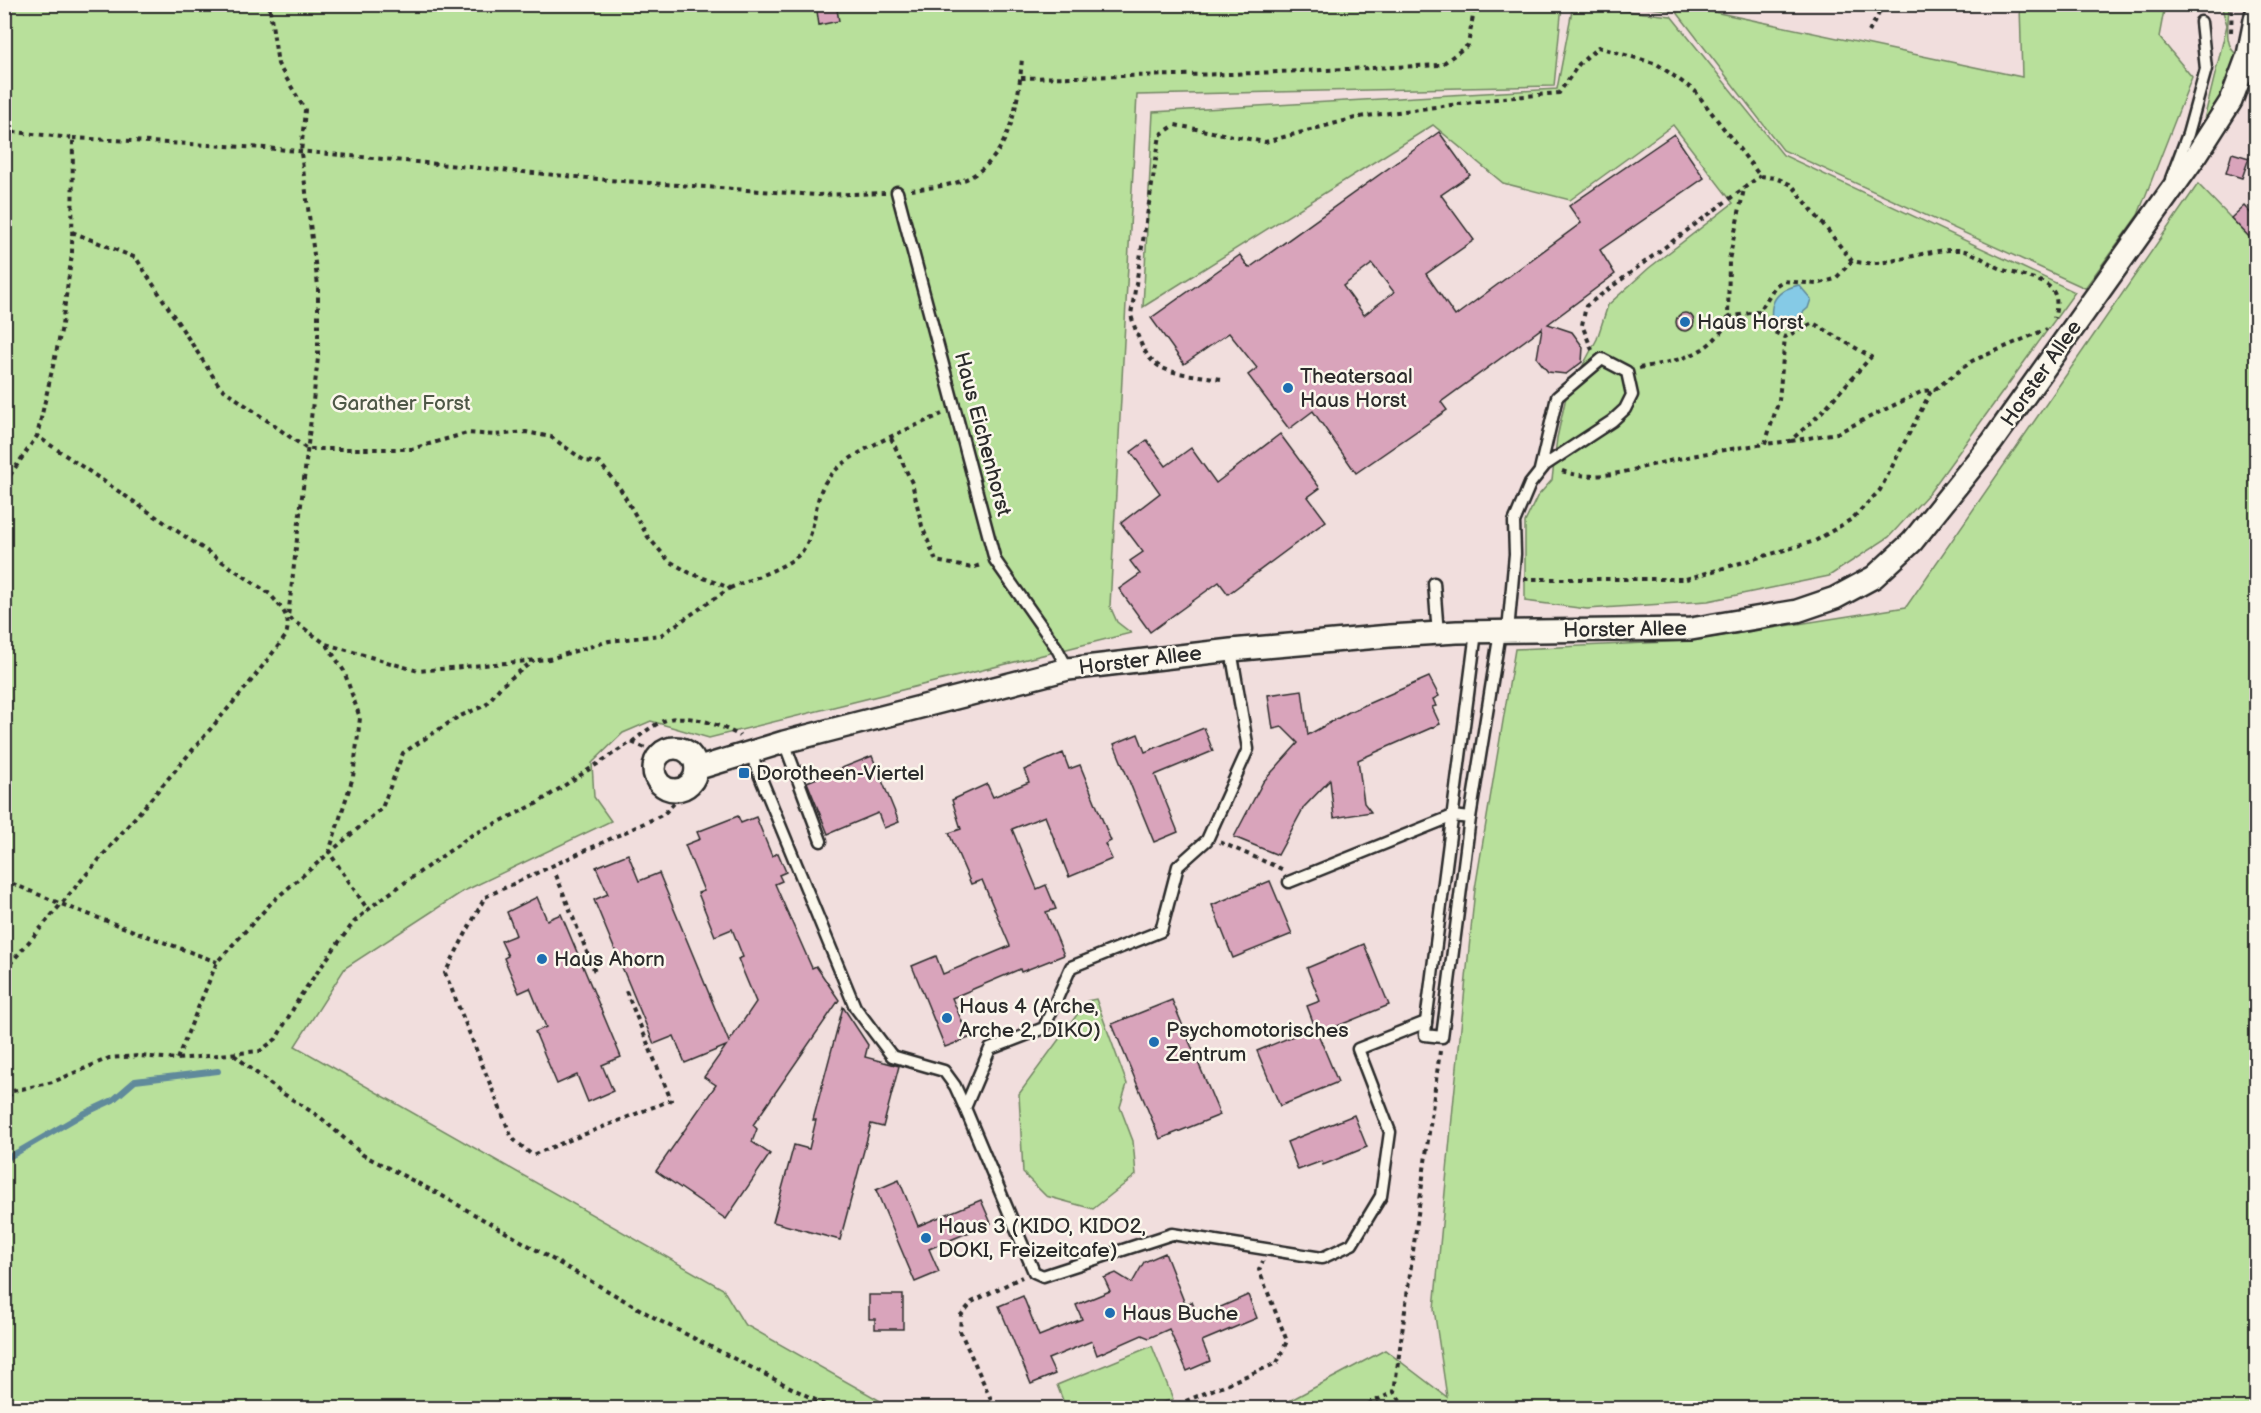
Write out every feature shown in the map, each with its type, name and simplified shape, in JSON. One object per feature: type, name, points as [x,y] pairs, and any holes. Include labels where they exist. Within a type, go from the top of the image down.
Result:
[{"type":"street","name":"Horster Allee","points":[[696,769],[784,742],[1068,669],[1231,650],[1438,634],[1691,629],[1797,611],[1836,598],[1874,577],[1911,542],[1992,442],[2197,154],[2231,101],[2248,55],[2256,15]]},
{"type":"street","points":[[680,749],[692,756],[696,769],[692,782],[681,790],[668,789],[657,780],[654,767],[660,754],[666,750],[680,749]]},
{"type":"lane","points":[[2162,201],[2188,134],[2206,69],[2201,22]]},
{"type":"lane","name":"Haus Eichenhorst","points":[[897,192],[995,560],[1056,647],[1068,669]]},
{"type":"lane","points":[[1476,632],[1426,1022],[1425,1035],[1442,1037],[1470,818],[1512,579],[1514,522],[1530,484],[1542,467],[1625,410],[1632,395],[1627,372],[1602,359],[1557,398],[1542,467]]},
{"type":"lane","points":[[1434,583],[1438,634]]},
{"type":"lane","points":[[965,1108],[990,1049],[1044,1028],[1071,967],[1161,931],[1178,866],[1208,837],[1248,749],[1231,650]]},
{"type":"lane","points":[[784,742],[821,841]]},
{"type":"lane","points":[[750,752],[855,1007],[892,1056],[944,1071],[956,1086],[1034,1272],[1043,1276],[1172,1234],[1323,1258],[1352,1244],[1381,1196],[1390,1132],[1358,1049],[1426,1022]]},
{"type":"lane","points":[[1289,882],[1453,816],[1470,818]]},
{"type":"path","points":[[4,971],[248,685],[285,637],[288,628],[318,358],[318,286],[301,153],[304,110],[278,64],[269,4]]},
{"type":"path","points":[[1021,78],[1231,74],[1441,65],[1468,45],[1474,4]]},
{"type":"path","points":[[1869,32],[1884,4]]},
{"type":"path","points":[[1221,379],[1165,371],[1150,361],[1138,339],[1131,315],[1160,135],[1175,125],[1265,142],[1359,117],[1559,93],[1579,64],[1598,47],[1657,64],[1695,91],[1760,176]]},
{"type":"path","points":[[4,131],[73,138],[266,148],[301,153],[804,194],[897,192],[948,185],[978,172],[1007,140],[1021,78],[1022,58]]},
{"type":"path","points":[[4,484],[37,436],[61,331],[72,232],[73,138]]},
{"type":"path","points":[[1512,579],[1686,579],[1815,541],[1852,519],[1880,490],[1930,393],[1972,361],[2049,328],[2056,315],[2058,300],[2056,294],[2041,280],[2004,269],[1969,252],[1926,253],[1874,264],[1852,261],[1792,185],[1776,178],[1760,176],[1586,306],[1582,325],[1597,361]]},
{"type":"path","points":[[1728,321],[1729,260],[1744,188]]},
{"type":"path","points":[[72,232],[136,258],[220,387],[307,449],[412,449],[467,433],[495,435],[526,432],[551,437],[585,461],[600,463],[621,490],[648,537],[669,561],[690,573],[730,588]]},
{"type":"path","points":[[1785,337],[1769,330],[1761,319],[1760,311],[1775,286],[1783,281],[1817,284],[1835,279],[1852,261]]},
{"type":"path","points":[[1627,372],[1672,361],[1708,346],[1722,334],[1730,317],[1760,311]]},
{"type":"path","points":[[1785,337],[1813,323],[1871,357],[1818,416],[1790,441]]},
{"type":"path","points":[[1765,444],[1779,400],[1785,337]]},
{"type":"path","points":[[1542,467],[1589,477],[1837,433],[1923,391],[1935,390]]},
{"type":"path","points":[[37,436],[252,581],[270,594],[288,617],[326,644],[418,671],[549,659],[609,641],[661,635],[730,588],[790,561],[803,551],[816,506],[828,477],[856,455],[956,407]]},
{"type":"path","points":[[891,438],[912,483],[922,526],[936,561],[972,568],[995,560]]},
{"type":"path","points":[[326,644],[344,671],[360,718],[352,777],[329,852]]},
{"type":"path","points":[[177,1059],[217,962],[273,901],[382,808],[403,753],[458,717],[486,705],[501,686],[534,660]]},
{"type":"path","points":[[4,1094],[53,1082],[109,1058],[139,1056],[177,1059],[260,1051],[276,1039],[302,995],[336,946],[368,910],[472,836],[536,804],[661,721],[697,719],[720,725],[745,738],[750,752]]},
{"type":"path","points":[[631,742],[660,754]]},
{"type":"path","points":[[626,991],[671,1100],[532,1155],[512,1138],[444,973],[485,897],[664,814],[676,801],[681,790]]},
{"type":"path","points":[[1208,837],[1301,878]]},
{"type":"path","points":[[329,852],[368,910]]},
{"type":"path","points":[[556,875],[595,972]]},
{"type":"path","points":[[4,880],[217,962]]},
{"type":"path","points":[[1406,1408],[1394,1392],[1442,1037]]},
{"type":"path","points":[[234,1054],[279,1091],[320,1117],[363,1155],[439,1194],[662,1322],[831,1408]]},
{"type":"path","points":[[4,1102],[10,1094]]},
{"type":"path","points":[[1169,1408],[1277,1363],[1287,1341],[1259,1270],[1269,1250]]},
{"type":"path","points":[[995,1408],[960,1331],[961,1316],[972,1302],[1034,1272]]},
{"type":"path","points":[[1360,1408],[1394,1392]]},
{"type":"green space","name":"Garather Forst","points":[[4,5],[1562,5],[1554,86],[1137,95],[1110,606],[1117,622],[1131,633],[709,738],[651,721],[623,733],[592,763],[594,797],[611,821],[462,892],[345,968],[295,1046],[723,1289],[744,1324],[893,1408],[5,1408]]},
{"type":"green space","points":[[1573,5],[1671,16],[1783,155],[2075,292],[1930,492],[1889,537],[1829,576],[1708,601],[1587,609],[1525,601],[1525,522],[1537,497],[1552,480],[1557,438],[1566,397],[1597,339],[1608,305],[1649,268],[1733,203],[1673,125],[1570,200],[1503,183],[1433,125],[1143,307],[1153,112],[1557,89]]},
{"type":"green space","points":[[1626,5],[1681,5],[2022,77],[2020,5],[2165,5],[2159,37],[2192,77],[2138,215],[2085,288],[1783,150],[1676,11]]},
{"type":"green space","points":[[2221,5],[2229,5],[2228,40],[2234,52],[2239,56],[2229,91],[2201,132],[2227,25]]},
{"type":"green space","points":[[2198,184],[2256,244],[2256,1408],[1276,1408],[1385,1350],[1447,1397],[1434,1309],[1475,889],[1515,649],[1689,641],[1906,607]]},
{"type":"green space","points":[[1096,999],[1127,1084],[1120,1107],[1133,1141],[1136,1175],[1093,1209],[1046,1196],[1023,1173],[1019,1094],[1087,1001]]},
{"type":"green space","points":[[1152,1346],[1173,1399],[1148,1408],[1066,1408],[1057,1385]]},
{"type":"water","points":[[1799,285],[1811,299],[1808,308],[1787,326],[1772,319],[1772,306],[1777,296],[1786,289]]},
{"type":"building","points":[[816,4],[836,4],[839,21],[819,25]]},
{"type":"building","points":[[1439,132],[1470,175],[1441,195],[1474,240],[1426,274],[1455,316],[1581,223],[1569,206],[1674,134],[1704,178],[1600,250],[1615,274],[1548,324],[1572,332],[1583,347],[1582,362],[1566,374],[1548,372],[1537,358],[1542,328],[1441,402],[1447,410],[1356,473],[1313,411],[1289,429],[1248,375],[1257,368],[1229,333],[1184,364],[1151,318],[1240,255],[1249,268]],"holes":[[[1372,264],[1394,292],[1364,315],[1343,286]]]},
{"type":"building","points":[[2232,153],[2249,158],[2242,178],[2226,173]]},
{"type":"building","points":[[2244,206],[2256,219],[2256,244],[2231,218]]},
{"type":"building","name":"Haus Horst","points":[[1685,313],[1691,316],[1694,322],[1691,328],[1685,331],[1679,328],[1676,322],[1679,316]]},
{"type":"building","points":[[1280,434],[1320,488],[1308,497],[1326,521],[1228,594],[1219,582],[1150,632],[1119,589],[1140,574],[1130,561],[1143,552],[1121,523],[1160,493],[1131,452],[1147,440],[1166,466],[1191,448],[1216,483]]},
{"type":"building","points":[[1429,677],[1439,696],[1433,699],[1436,706],[1432,707],[1440,724],[1358,760],[1364,803],[1371,812],[1334,818],[1330,780],[1304,807],[1278,855],[1234,837],[1263,782],[1298,743],[1282,727],[1273,729],[1268,695],[1302,690],[1308,735],[1349,712]]},
{"type":"building","points":[[1204,728],[1213,751],[1155,775],[1178,832],[1154,842],[1114,744],[1138,734],[1145,752]]},
{"type":"building","points":[[1063,753],[1069,769],[1080,765],[1111,841],[1105,844],[1112,859],[1069,877],[1045,816],[1012,829],[1037,889],[1046,885],[1056,909],[1046,912],[1064,955],[1021,972],[1020,969],[952,998],[969,1038],[945,1047],[912,966],[936,956],[943,974],[1010,946],[982,880],[971,884],[949,833],[961,829],[952,800],[987,784],[993,797],[1029,782],[1024,770]]},
{"type":"building","points":[[872,756],[899,822],[884,828],[878,813],[828,834],[807,782]]},
{"type":"building","points":[[738,816],[741,823],[756,817],[772,856],[778,853],[786,872],[779,875],[782,881],[775,884],[812,968],[816,966],[839,1000],[753,1125],[757,1129],[752,1142],[770,1154],[726,1219],[656,1171],[716,1085],[704,1077],[726,1046],[685,1063],[674,1036],[654,1044],[594,900],[608,894],[596,867],[628,854],[639,881],[659,873],[729,1042],[756,1002],[738,959],[743,957],[732,929],[715,936],[698,893],[704,891],[685,845],[700,839],[697,832]]},
{"type":"building","points":[[1270,881],[1292,934],[1233,958],[1212,905]]},
{"type":"building","points":[[537,897],[547,920],[561,914],[621,1057],[602,1065],[613,1091],[588,1102],[577,1075],[557,1084],[535,1032],[546,1027],[530,988],[519,993],[504,958],[508,956],[501,941],[516,935],[507,912]]},
{"type":"building","points":[[1364,944],[1389,1005],[1318,1034],[1338,1082],[1280,1106],[1257,1051],[1315,1027],[1307,1006],[1320,1001],[1307,968]]},
{"type":"building","points":[[1172,1000],[1220,1115],[1160,1139],[1112,1024]]},
{"type":"building","points":[[843,1007],[868,1045],[865,1057],[899,1066],[883,1127],[871,1124],[840,1240],[773,1222],[794,1145],[809,1149],[816,1120],[813,1120]]},
{"type":"building","points":[[1354,1115],[1367,1147],[1323,1165],[1322,1161],[1298,1170],[1287,1142]]},
{"type":"building","name":"Haus 3 (KIDO, KIDO2, DOKI, Freizeitcafe)","points":[[899,1180],[918,1226],[981,1200],[991,1223],[929,1249],[939,1272],[915,1282],[876,1190]]},
{"type":"building","name":"Haus Buche","points":[[1165,1253],[1185,1304],[1192,1302],[1198,1317],[1248,1295],[1257,1318],[1202,1341],[1210,1361],[1187,1371],[1169,1329],[1149,1338],[1142,1335],[1097,1355],[1092,1341],[1048,1359],[1055,1374],[1031,1384],[999,1306],[1023,1296],[1039,1336],[1082,1319],[1076,1305],[1110,1291],[1104,1278],[1116,1273],[1132,1283],[1144,1262]]},
{"type":"building","points":[[869,1295],[903,1295],[903,1329],[875,1329],[875,1319],[869,1319]]},
{"type":"waterway","points":[[4,1160],[83,1114],[113,1100],[135,1081],[218,1071]]},
{"type":"place","name":"Haus Horst","points":[[1685,322]]},
{"type":"place","name":"Theatersaal Haus Horst","points":[[1288,388]]},
{"type":"place","name":"Dorotheen-Viertel","points":[[744,773]]},
{"type":"place","name":"Haus Ahorn","points":[[542,959]]},
{"type":"place","name":"Haus 4 (Arche, Arche 2, DIKO)","points":[[947,1018]]},
{"type":"place","name":"Psychomotorisches Zentrum","points":[[1154,1042]]},
{"type":"place","name":"Haus 3 (KIDO, KIDO2, DOKI, Freizeitcafe)","points":[[926,1238]]},
{"type":"place","name":"Haus Buche","points":[[1110,1313]]}]
